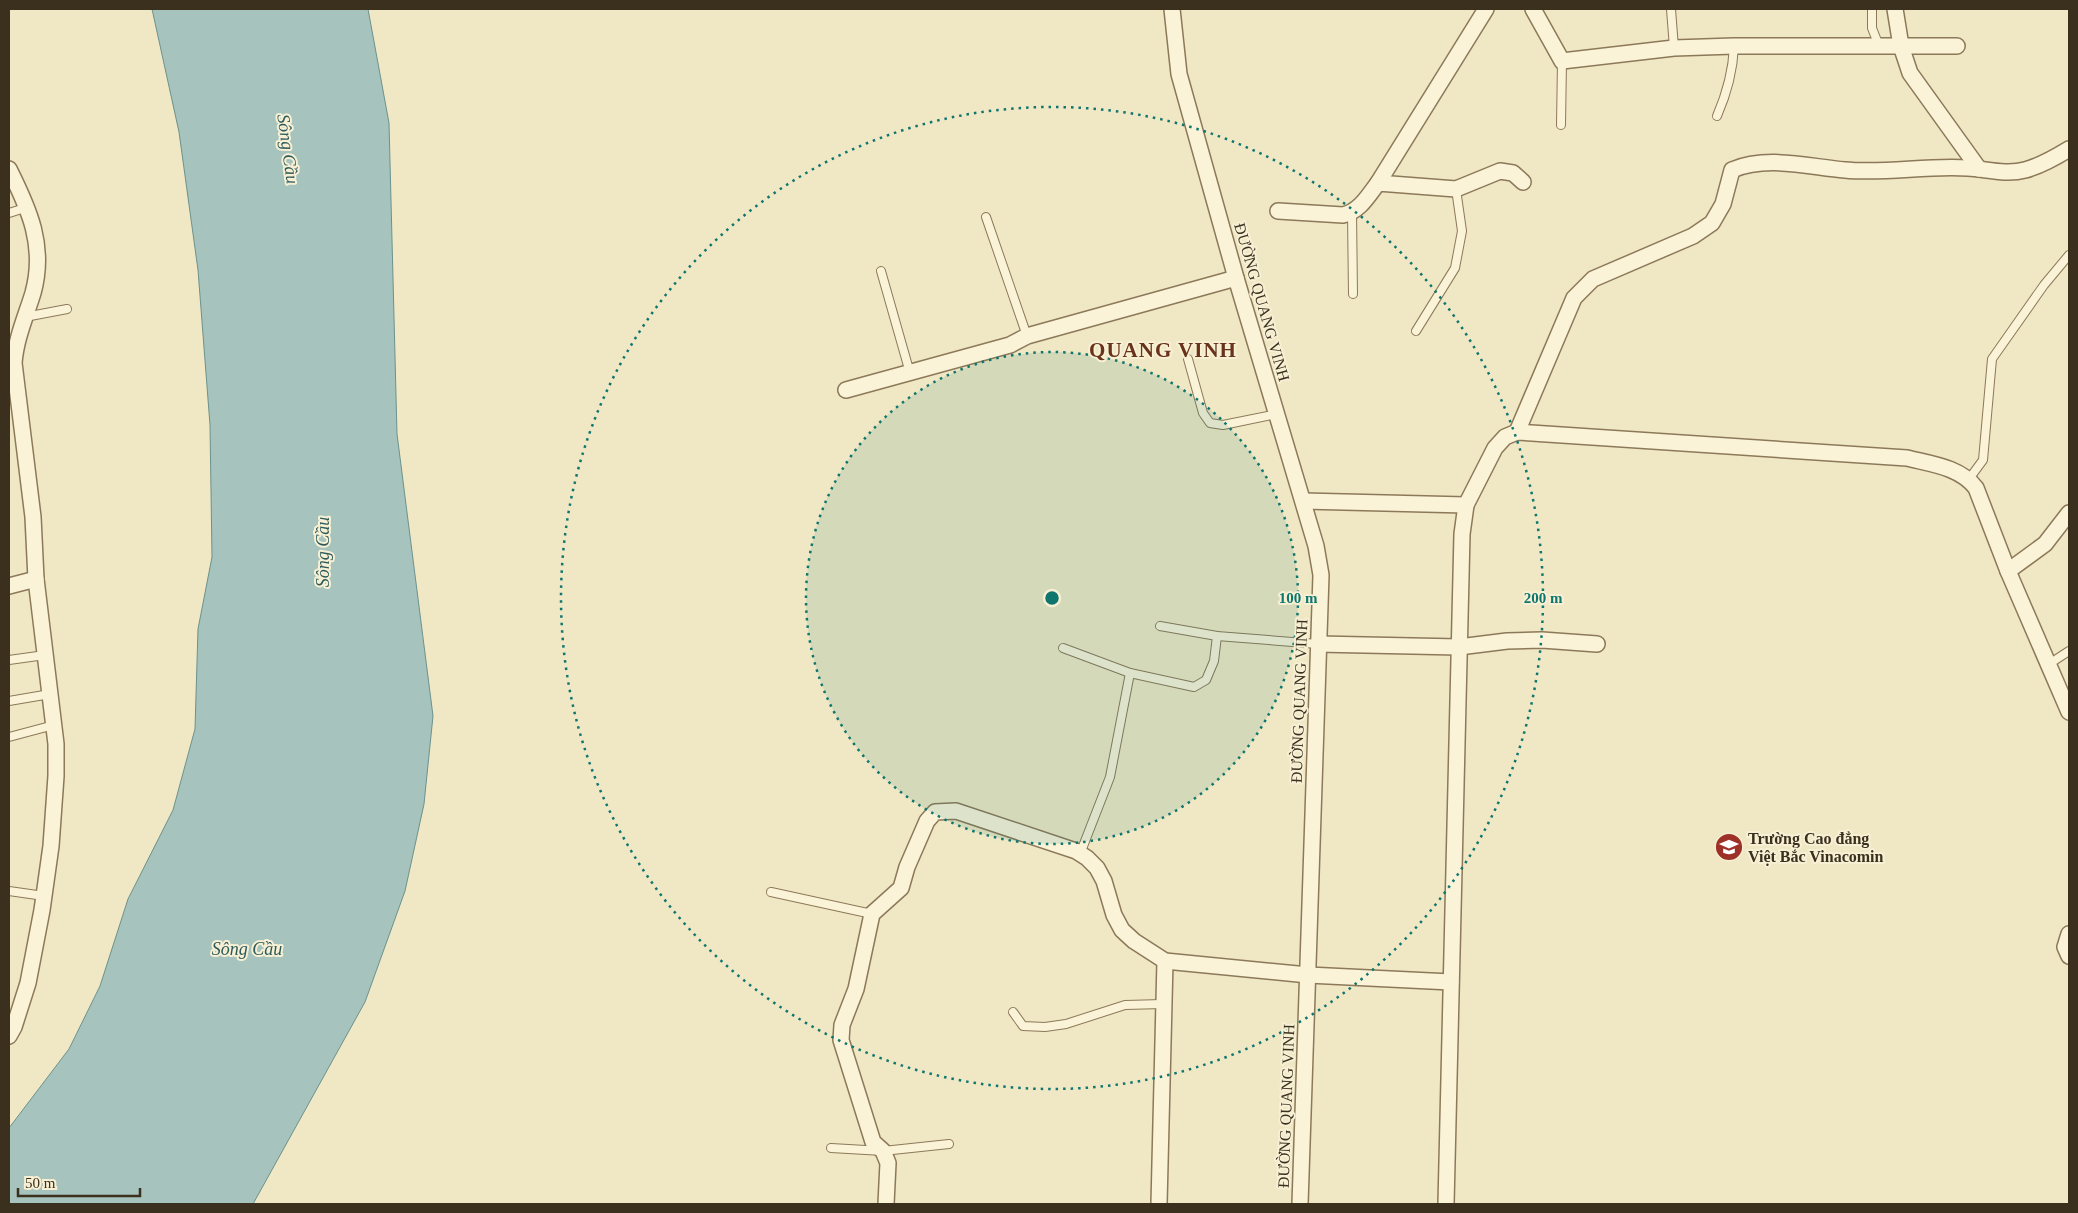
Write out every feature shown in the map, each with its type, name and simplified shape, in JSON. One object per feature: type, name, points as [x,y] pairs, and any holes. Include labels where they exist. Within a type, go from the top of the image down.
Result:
[{"type":"street","name":"ĐƯỜNG QUANG VINH","points":[[1172,9],[1179,74],[1236,278],[1316,546],[1321,575],[1300,1204]]},
{"type":"street","points":[[1278,211],[1343,215],[1352,213],[1366,200],[1486,9]]},
{"type":"street","points":[[1533,9],[1562,61],[1674,48],[1734,46],[1957,46]]},
{"type":"street","points":[[1895,9],[1901,46],[1910,73],[1978,169]]},
{"type":"street","points":[[1517,432],[1574,298],[1593,279],[1693,236],[1712,223],[1723,204],[1732,170],[1744,164],[1766,162],[1849,170],[1967,168],[2004,172],[2024,171],[2069,149]]},
{"type":"street","points":[[9,169],[28,206],[36,237],[38,267],[34,291],[16,346],[14,410],[33,516],[36,579],[54,725],[56,776],[51,846],[44,896],[28,983],[14,1027],[9,1036]]},
{"type":"street","points":[[1378,183],[1456,190],[1500,171],[1514,174],[1523,182]]},
{"type":"street","points":[[846,390],[1010,345],[1027,336],[1236,278]]},
{"type":"street","points":[[1446,1204],[1462,534],[1466,505],[1494,448],[1505,438],[1517,432],[1907,458],[1946,467],[1969,479],[1976,488],[2008,571],[2069,712]]},
{"type":"street","points":[[1303,501],[1466,505]]},
{"type":"street","points":[[2008,571],[2045,544],[2069,513]]},
{"type":"street","points":[[9,586],[36,579]]},
{"type":"street","points":[[1318,644],[1459,648],[1542,640],[1597,644]]},
{"type":"street","points":[[886,1204],[888,1162],[883,1151],[873,1142],[841,1040],[842,1026],[856,989],[872,914],[901,888],[907,867],[927,821],[935,812],[956,811],[1080,854],[1092,863],[1100,874],[1114,914],[1122,930],[1134,941],[1164,961],[1308,975],[1451,982]]},
{"type":"street","points":[[2069,934],[2065,947],[2069,956]]},
{"type":"street","points":[[1158,1204],[1164,961]]},
{"type":"lane","points":[[1671,9],[1674,48]]},
{"type":"lane","points":[[1872,9],[1872,28],[1879,46]]},
{"type":"lane","points":[[1717,116],[1727,91],[1733,68],[1734,46]]},
{"type":"lane","points":[[1561,125],[1562,61]]},
{"type":"lane","points":[[1416,331],[1455,268],[1462,231],[1456,190]]},
{"type":"lane","points":[[9,213],[28,206]]},
{"type":"lane","points":[[1352,213],[1353,294]]},
{"type":"lane","points":[[986,217],[1027,336]]},
{"type":"lane","points":[[1969,479],[1983,460],[1992,359],[2044,285],[2069,254]]},
{"type":"lane","points":[[881,272],[910,373]]},
{"type":"lane","points":[[25,317],[66,309]]},
{"type":"lane","points":[[1188,360],[1203,413],[1210,423],[1223,425],[1277,414]]},
{"type":"lane","points":[[1160,626],[1217,636],[1318,644]]},
{"type":"lane","points":[[1063,648],[1130,673],[1194,687],[1206,680],[1214,661],[1217,636]]},
{"type":"lane","points":[[2049,664],[2069,651]]},
{"type":"lane","points":[[9,660],[45,655]]},
{"type":"lane","points":[[1080,854],[1110,777],[1130,673]]},
{"type":"lane","points":[[9,701],[50,694]]},
{"type":"lane","points":[[9,737],[54,725]]},
{"type":"lane","points":[[9,891],[44,896]]},
{"type":"lane","points":[[771,892],[872,914]]},
{"type":"lane","points":[[1013,1012],[1023,1026],[1045,1027],[1066,1024],[1125,1006],[1164,1004]]},
{"type":"lane","points":[[831,1148],[883,1151],[949,1144]]},
{"type":"water","name":"Sông Cầu","points":[[152,9],[368,9],[389,123],[397,434],[433,716],[424,804],[405,891],[365,1002],[253,1204],[9,1204],[9,1128],[69,1049],[100,986],[128,899],[173,810],[195,729],[198,629],[212,557],[210,425],[198,270],[179,132]]},
{"type":"place","name":"Trường Cao đẳng Việt Bắc Vinacomin","points":[[1729,847]]},
{"type":"district","name":"QUANG VINH","points":[[1163,350]]}]
